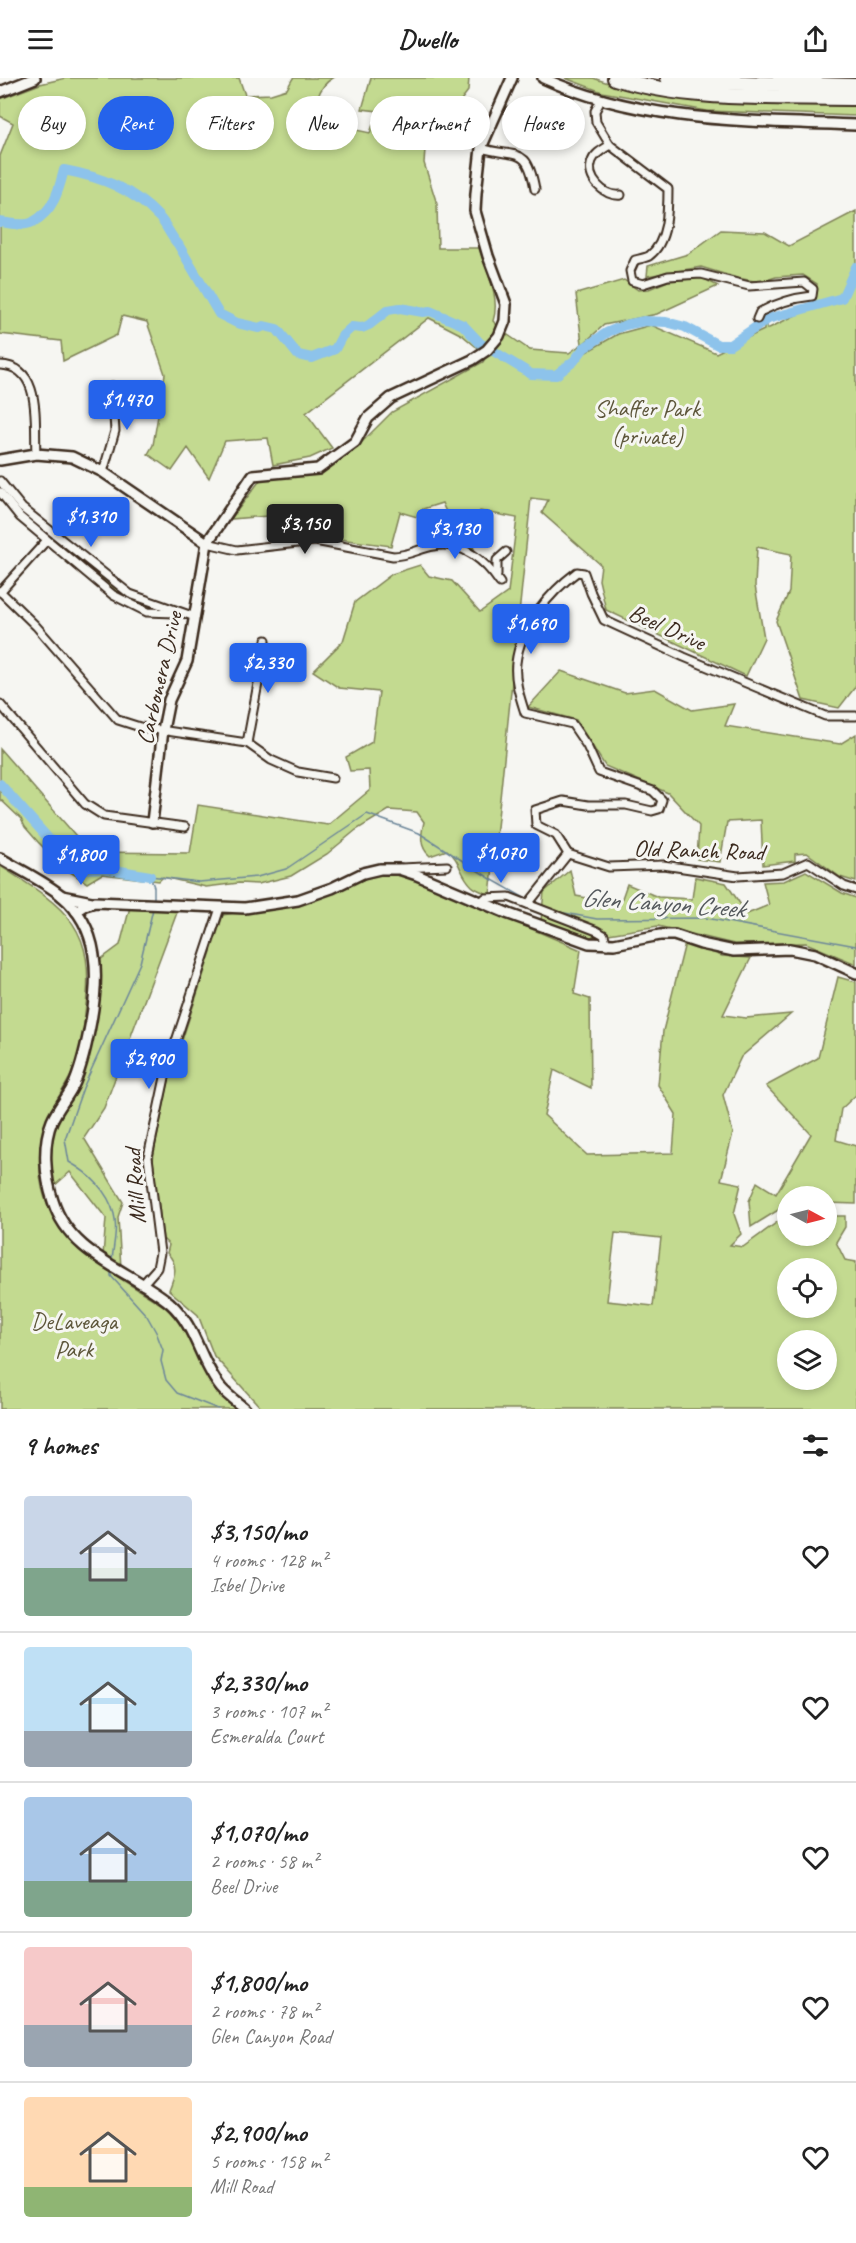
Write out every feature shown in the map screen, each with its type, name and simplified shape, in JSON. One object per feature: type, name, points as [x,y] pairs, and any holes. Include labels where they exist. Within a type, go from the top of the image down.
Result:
[{"type":"highway","points":[[615,78],[652,88],[689,93],[856,98]]},
{"type":"highway","points":[[668,78],[723,83],[856,86]]},
{"type":"street","points":[[0,92],[34,78]]},
{"type":"street","name":"Carbonera Drive","points":[[490,128],[512,78]]},
{"type":"street","points":[[543,78],[601,100],[693,117],[856,125]]},
{"type":"street","points":[[601,100],[595,111],[596,122],[610,145],[668,189],[663,237],[649,255],[635,261],[630,271],[632,281],[643,284],[668,276],[701,274],[748,286],[804,282],[813,289],[812,296],[791,298],[773,305],[760,312],[757,319]]},
{"type":"street","points":[[610,145],[592,160],[592,176],[596,183],[608,192],[615,196],[621,195]]},
{"type":"street","name":"Carbonera Drive","points":[[152,822],[163,730],[169,700],[187,661],[207,543],[253,475],[318,469],[355,442],[368,418],[391,398],[472,360],[487,350],[499,336],[505,321],[506,304],[488,256],[475,211],[481,150]]},
{"type":"street","points":[[488,150],[519,155],[527,160],[532,170],[535,189]]},
{"type":"street","points":[[0,365],[17,368],[32,388],[36,454]]},
{"type":"street","points":[[103,472],[115,430],[112,386]]},
{"type":"street","points":[[0,460],[36,454],[72,457],[103,472],[207,543],[237,550],[315,541],[393,556],[405,556],[435,545],[455,547],[482,560],[500,583],[496,572],[497,560],[506,552],[482,560]]},
{"type":"street","points":[[0,480],[22,508],[130,594],[195,617]]},
{"type":"street","points":[[0,492],[20,517],[113,595],[147,612],[182,614]]},
{"type":"street","points":[[47,540],[0,592],[36,626],[118,720],[140,727],[247,743],[271,760],[298,772],[333,778]]},
{"type":"street","name":"Beel Drive","points":[[568,854],[556,835],[536,825],[535,810],[563,801],[588,805],[626,805],[651,810],[659,809],[662,800],[653,791],[598,772],[587,746],[572,724],[525,713],[517,688],[516,662],[525,634],[538,611],[560,585],[577,572],[584,573],[604,620],[684,657],[825,716],[856,716]]},
{"type":"street","points":[[247,743],[266,640]]},
{"type":"street","points":[[0,704],[85,804],[104,816],[185,826]]},
{"type":"street","points":[[532,903],[568,854]]},
{"type":"street","name":"Old Ranch Road","points":[[568,854],[609,867],[663,865],[738,876],[783,873],[808,862],[844,886],[856,890]]},
{"type":"street","points":[[0,858],[62,896],[85,922],[92,941],[96,968],[95,997],[85,1055],[74,1084],[52,1122],[46,1151],[48,1184],[53,1204],[64,1223],[95,1257],[170,1303],[184,1318],[221,1388],[245,1409]]},
{"type":"street","points":[[62,896],[95,902],[245,908],[298,900],[332,888],[363,873],[380,869],[447,866]]},
{"type":"street","points":[[380,869],[399,869],[417,875],[589,943],[607,945],[660,935],[674,935],[734,951],[790,949],[816,954],[856,973]]},
{"type":"street","points":[[481,902],[485,898],[509,897],[532,903],[597,931],[604,935],[607,945]]},
{"type":"street","points":[[76,911],[95,902]]},
{"type":"street","points":[[85,922],[88,908],[95,902]]},
{"type":"street","name":"Mill Road","points":[[142,1285],[157,1268],[160,1253],[148,1157],[156,1110],[167,1068],[220,908]]},
{"type":"green space","name":"Shaffer Park (private)","points":[[66,78],[239,78],[245,95],[271,94],[287,89],[293,78],[333,78],[323,86],[318,96],[286,96],[286,150],[358,150],[358,130],[370,133],[370,150],[425,150],[424,163],[437,204],[438,248],[479,248],[494,293],[493,321],[505,333],[530,350],[569,353],[582,344],[576,294],[624,280],[638,290],[649,289],[668,281],[702,278],[718,286],[657,314],[604,325],[582,345],[583,354],[618,334],[651,325],[716,353],[764,330],[764,326],[767,325],[767,329],[815,306],[817,284],[803,275],[776,277],[760,282],[701,267],[647,276],[648,266],[688,254],[721,230],[765,232],[789,246],[856,211],[856,686],[839,708],[803,700],[776,621],[789,592],[791,554],[757,547],[755,586],[764,638],[746,676],[606,610],[599,580],[601,565],[542,513],[548,500],[531,498],[490,895],[472,886],[455,858],[447,850],[430,856],[426,852],[422,840],[424,822],[417,812],[389,810],[356,830],[327,854],[291,876],[258,884],[239,883],[206,887],[163,877],[159,881],[102,874],[87,883],[64,868],[0,799],[0,749],[90,852],[190,853],[198,805],[328,825],[370,790],[369,770],[350,771],[346,757],[372,742],[379,692],[339,688],[313,671],[343,641],[355,602],[392,574],[420,565],[429,576],[452,581],[480,612],[508,592],[517,518],[480,511],[469,526],[450,521],[442,503],[423,509],[417,517],[400,512],[391,546],[317,536],[315,512],[231,519],[261,479],[313,475],[361,443],[392,412],[483,362],[488,353],[462,335],[429,318],[306,413],[332,448],[310,458],[273,465],[268,438],[225,441],[209,478],[188,448],[172,471],[148,454],[153,445],[165,374],[147,322],[122,316],[117,335],[63,361],[61,341],[0,334],[0,156],[13,123],[0,116],[0,99],[40,84]]},
{"type":"green space","points":[[371,78],[469,78],[468,91],[464,96],[370,96],[370,110],[362,109]]},
{"type":"green space","points":[[565,78],[593,78],[633,91],[709,102],[856,106],[856,116],[707,111],[602,92]]},
{"type":"green space","points":[[4,492],[66,548],[118,589],[156,608],[139,605],[115,593],[23,515]]},
{"type":"green space","points":[[453,526],[469,536],[474,549],[462,543],[442,540]]},
{"type":"green space","points":[[561,671],[625,693],[655,689],[692,710],[734,704],[725,726],[840,744],[856,734],[856,882],[840,877],[807,853],[795,854],[795,861],[763,865],[761,820],[727,822],[720,862],[697,859],[699,826],[668,793],[605,766],[576,720],[528,707]]},
{"type":"green space","name":"DeLaveaga Park","points":[[0,866],[44,895],[60,909],[72,923],[81,940],[86,960],[88,984],[79,1053],[71,1075],[49,1115],[40,1149],[40,1174],[49,1208],[71,1240],[85,1253],[172,1314],[183,1329],[211,1381],[237,1409],[0,1409]]},
{"type":"green space","points":[[570,870],[576,896],[620,904],[627,884],[658,897],[692,899],[695,877],[726,883],[747,914],[769,905],[763,882],[784,881],[806,871],[842,893],[856,898],[856,964],[806,943],[734,944],[658,926],[590,937],[541,921],[544,892]]},
{"type":"green space","points":[[381,873],[410,877],[581,950],[574,994],[590,999],[591,1088],[554,1070],[544,1115],[587,1155],[673,1153],[676,1114],[658,1085],[663,1031],[685,943],[722,956],[751,958],[723,1015],[746,1018],[791,1014],[741,1057],[723,1095],[733,1133],[721,1180],[741,1184],[734,1214],[741,1234],[730,1245],[743,1247],[777,1222],[777,1246],[837,1246],[837,1244],[845,1260],[856,1262],[856,1409],[262,1409],[214,1356],[198,1315],[169,1290],[174,1275],[174,1266],[167,1253],[169,1245],[163,1239],[153,1161],[169,1080],[223,915],[302,901]],"holes":[[[615,1233],[661,1238],[653,1306],[607,1301]]]},
{"type":"green space","points":[[130,907],[178,910],[104,1108],[84,1138],[123,1202],[118,1217],[121,1268],[103,1256],[106,1218],[70,1172],[53,1187],[49,1150],[55,1123],[88,1055],[99,999],[100,960],[120,945]]},
{"type":"green space","points":[[838,977],[856,982],[856,1095],[841,1109],[836,1140],[856,1146],[856,1204],[837,1203],[837,1186],[781,1186],[811,1134],[766,1086],[818,1058]]},
{"type":"green space","points":[[757,1182],[776,1194],[777,1192],[777,1211],[751,1227],[749,1201]]},
{"type":"green space","points":[[837,1216],[845,1216],[845,1227],[837,1240]]},
{"type":"waterway","points":[[0,222],[25,224],[40,217],[51,206],[64,170],[91,176],[127,192],[159,217],[178,244],[219,314],[237,323],[277,329],[298,355],[312,358],[335,349],[342,336],[352,327],[362,328],[388,310],[400,308],[430,311],[463,325],[480,343],[531,374],[556,375],[574,361],[584,348],[608,332],[644,321],[666,322],[685,327],[718,345],[730,345],[768,319],[842,298],[856,267]]},
{"type":"waterway","points":[[0,784],[64,856],[87,869],[103,868],[150,876]]},
{"type":"waterway","name":"Glen Canyon Creek","points":[[154,901],[154,887],[150,876],[199,882],[257,877],[286,869],[367,814],[419,833],[528,900]]},
{"type":"waterway","points":[[112,1261],[116,1226],[111,1206],[97,1184],[69,1162],[65,1139],[83,1088],[140,963],[153,909]]},
{"type":"waterway","name":"Glen Canyon Creek","points":[[554,911],[597,919],[706,918],[856,946]]},
{"type":"waterway","points":[[111,1271],[111,1276],[147,1316],[156,1332],[163,1350],[161,1361],[166,1380],[177,1393],[218,1409]]}]
